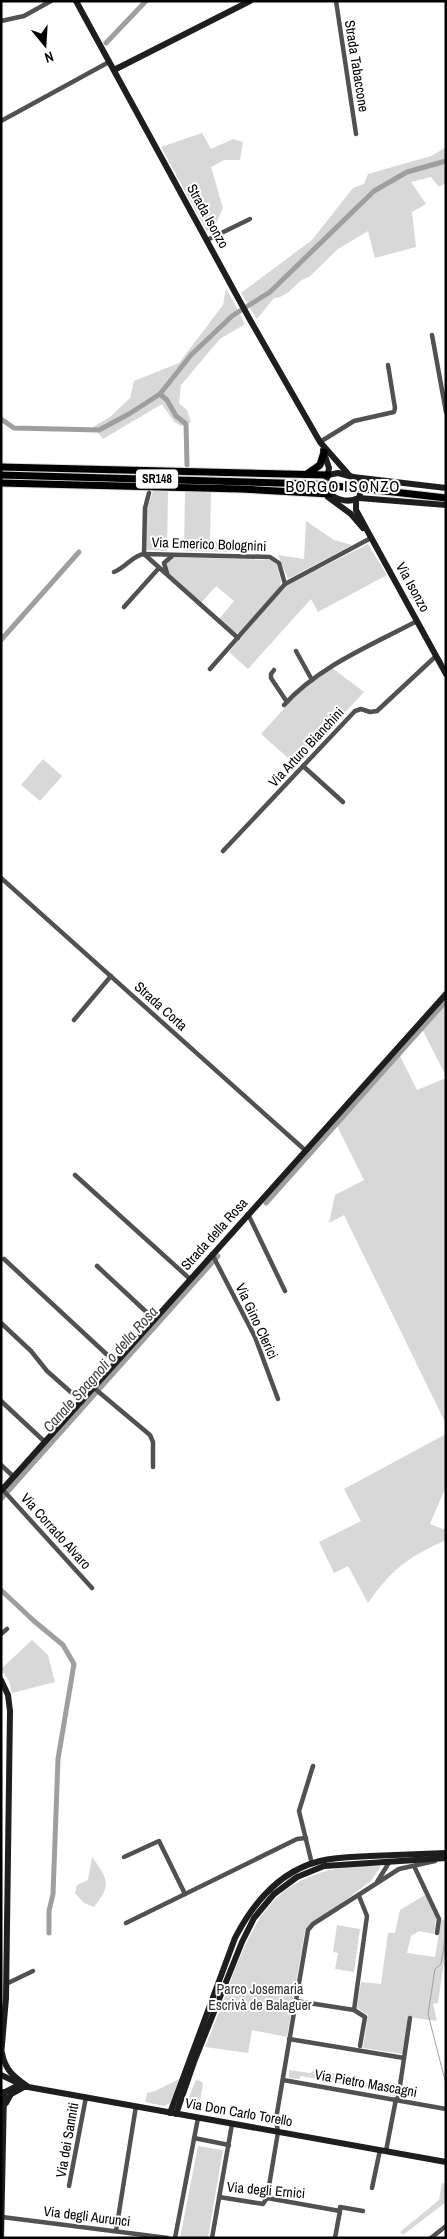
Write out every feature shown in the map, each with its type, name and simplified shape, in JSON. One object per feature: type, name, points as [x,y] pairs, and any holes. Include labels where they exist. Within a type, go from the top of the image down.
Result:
[{"type":"main road","points":[[307,474],[320,465],[324,452]]},
{"type":"main road","points":[[1,467],[328,475]]},
{"type":"main road","name":"SR148","points":[[1,474],[314,484],[446,498]]},
{"type":"main road","points":[[1,483],[151,490],[330,494]]},
{"type":"street","points":[[1,21],[24,16],[51,1]]},
{"type":"street","name":"Strada Isonzo","points":[[76,1],[240,302],[320,442]]},
{"type":"street","points":[[114,70],[250,1]]},
{"type":"street","name":"Strada Tabaccone","points":[[336,1],[356,134]]},
{"type":"street","points":[[1,121],[109,62]]},
{"type":"street","points":[[206,240],[250,219]]},
{"type":"street","points":[[432,335],[446,412]]},
{"type":"street","points":[[320,442],[354,421],[394,412],[396,408],[388,365]]},
{"type":"street","points":[[320,442],[329,465],[328,475],[324,481],[325,487],[330,494],[344,500],[372,498],[446,505]]},
{"type":"street","points":[[320,442],[361,490],[355,506],[358,518]]},
{"type":"street","points":[[339,466],[372,479]]},
{"type":"street","points":[[328,475],[338,473],[446,488]]},
{"type":"street","points":[[151,490],[145,508],[144,554],[238,638]]},
{"type":"street","points":[[320,493],[358,518]]},
{"type":"street","points":[[358,518],[360,504],[372,498]]},
{"type":"street","points":[[344,500],[358,518]]},
{"type":"street","name":"Via Isonzo","points":[[358,518],[372,538],[446,674]]},
{"type":"street","points":[[210,669],[285,584],[372,538]]},
{"type":"street","points":[[114,572],[125,566],[137,555],[144,554]]},
{"type":"street","name":"Via Emerico Bolognini","points":[[144,554],[270,557],[279,563],[285,584]]},
{"type":"street","points":[[172,579],[164,566],[166,560],[174,555]]},
{"type":"street","points":[[124,607],[159,568]]},
{"type":"street","points":[[274,670],[270,675],[271,678],[286,704],[312,680],[334,665],[418,621]]},
{"type":"street","points":[[296,652],[312,680]]},
{"type":"street","name":"Via Arturo Bianchini","points":[[223,851],[355,711],[361,709],[370,712],[376,711],[436,656]]},
{"type":"street","points":[[304,766],[343,802]]},
{"type":"street","name":"Strada Corta","points":[[1,878],[306,1151]]},
{"type":"street","points":[[74,1020],[110,976]]},
{"type":"street","name":"Strada della Rosa","points":[[2,1490],[446,994]]},
{"type":"street","points":[[75,1175],[190,1279]]},
{"type":"street","points":[[248,1214],[285,1291]]},
{"type":"street","name":"Via Gino Clerici","points":[[212,1254],[255,1337],[278,1399]]},
{"type":"street","points":[[4,1259],[116,1363]]},
{"type":"street","points":[[97,1266],[155,1320]]},
{"type":"street","points":[[1,1323],[34,1354],[48,1371],[82,1402]]},
{"type":"street","points":[[94,1388],[150,1435],[153,1442],[153,1467]]},
{"type":"street","points":[[1,1402],[46,1442]]},
{"type":"street","points":[[1,1465],[14,1477]]},
{"type":"street","name":"Via Corrado Alvaro","points":[[2,1490],[92,1588]]},
{"type":"street","points":[[1,1634],[7,1628]]},
{"type":"street","points":[[1,1680],[8,1694],[10,1708],[4,1976],[6,1984],[2,2057],[4,2077],[8,2085],[4,2092],[3,2107],[1,2236]]},
{"type":"street","points":[[312,1864],[299,1809],[313,1766]]},
{"type":"street","points":[[126,1923],[297,1839],[306,1838]]},
{"type":"street","points":[[124,1857],[159,1841],[185,1894]]},
{"type":"street","points":[[158,2110],[177,2102],[242,1942],[254,1918],[265,1903],[291,1881],[317,1868],[336,1864],[446,1853]]},
{"type":"street","points":[[376,1883],[391,1858]]},
{"type":"street","points":[[173,2113],[235,1938],[247,1916],[259,1900],[275,1885],[294,1872],[312,1864],[334,1859],[443,1858]]},
{"type":"street","points":[[267,2130],[276,2119],[310,1927],[402,1868],[443,1858]]},
{"type":"street","points":[[414,1866],[439,1919],[437,1933]]},
{"type":"street","points":[[354,2010],[367,1916],[359,1896]]},
{"type":"street","points":[[6,1984],[33,1971]]},
{"type":"street","points":[[296,2001],[354,2010],[365,2017],[360,2046]]},
{"type":"street","points":[[372,2188],[397,2099],[410,2018]]},
{"type":"street","points":[[290,2040],[404,2058]]},
{"type":"street","points":[[2,2057],[12,2074],[28,2087],[11,2094],[3,2107]]},
{"type":"street","name":"Via Don Carlo Torello","points":[[4,2077],[28,2087]]},
{"type":"street","name":"Via Pietro Mascagni","points":[[283,2080],[446,2109]]},
{"type":"street","name":"Via Don Carlo Torello","points":[[4,2092],[20,2086],[28,2087],[446,2162]]},
{"type":"street","name":"Via dei Sanniti","points":[[70,2186],[86,2097]]},
{"type":"street","points":[[174,2238],[194,2138],[195,2117],[184,2110],[177,2102]]},
{"type":"street","points":[[116,2231],[136,2106]]},
{"type":"street","points":[[267,2198],[278,2132],[276,2119]]},
{"type":"street","points":[[212,2238],[232,2124]]},
{"type":"street","points":[[194,2138],[229,2145]]},
{"type":"street","name":"Via degli Ernici","points":[[219,2197],[263,2204],[267,2198],[340,2210],[340,2207],[363,2211]]},
{"type":"street","points":[[335,2238],[340,2210]]},
{"type":"street","name":"Via degli Aurunci","points":[[2,2216],[168,2238]]},
{"type":"street","points":[[431,2238],[446,2226]]},
{"type":"green space","points":[[202,133],[211,149],[233,139],[243,142],[240,160],[224,160],[211,167],[223,208],[213,230],[208,233],[161,147]]},
{"type":"green space","points":[[446,147],[446,183],[439,187],[431,177],[411,182],[426,204],[412,212],[416,247],[375,258],[368,231],[338,249],[309,277],[285,295],[274,298],[257,319],[241,293],[312,240],[353,188],[364,184],[368,174],[431,156]]},
{"type":"green space","points":[[226,288],[245,324],[220,339],[181,385],[179,403],[187,410],[191,422],[182,426],[174,422],[162,404],[103,439],[93,427],[110,417],[130,398],[134,381],[179,363],[223,305]]},
{"type":"green space","points":[[153,491],[168,491],[167,551],[145,550],[147,509]]},
{"type":"green space","points":[[185,492],[211,492],[210,541],[230,542],[230,552],[184,551]]},
{"type":"green space","points":[[306,521],[334,540],[352,545],[288,579],[278,555],[304,559]]},
{"type":"green space","points":[[368,544],[387,575],[318,612],[311,599],[248,669],[229,652],[287,585]]},
{"type":"green space","points":[[175,557],[271,560],[277,565],[281,581],[280,587],[240,633],[235,633],[219,619],[234,601],[216,586],[201,603],[169,573],[166,565],[170,559]]},
{"type":"green space","points":[[332,668],[364,692],[296,765],[261,734],[299,692]]},
{"type":"green space","points":[[43,759],[62,776],[40,801],[21,785]]},
{"type":"green space","points":[[446,1001],[446,1076],[421,1027]]},
{"type":"green space","points":[[398,1052],[417,1090],[446,1078],[446,1424],[344,1215],[329,1223],[335,1195],[364,1180],[336,1124]]},
{"type":"green space","points":[[446,1434],[446,1486],[430,1524],[443,1529],[446,1528],[446,1540],[421,1552],[402,1565],[385,1581],[368,1603],[348,1566],[334,1573],[319,1542],[361,1521],[344,1489]]},
{"type":"green space","points":[[32,1640],[48,1655],[55,1682],[12,1693],[9,1681],[1,1669]]},
{"type":"green space","points":[[92,1857],[102,1871],[106,1882],[104,1893],[94,1907],[84,1903],[75,1893],[77,1885],[88,1880]]},
{"type":"green space","name":"Parco Josemaria Escrivà de Balaguer","points":[[381,1866],[371,1881],[305,1930],[287,2037],[252,2030],[248,2053],[205,2047],[249,1937],[258,1921],[281,1894],[296,1883],[335,1869]]},
{"type":"green space","points":[[425,1895],[436,1918],[434,1934],[419,1931],[411,1936],[407,1953],[435,1957],[441,1921],[446,1919],[446,1948],[438,2003],[433,2004],[437,2021],[409,2017],[403,2054],[363,2048],[368,2015],[357,2008],[361,1982],[381,1984],[388,1933],[395,1933],[400,1910]]},
{"type":"green space","points":[[337,1925],[360,1929],[354,1972],[335,1969],[338,1953],[333,1952]]},
{"type":"green space","points":[[289,2070],[310,2073],[315,2070],[355,2077],[354,2081],[375,2084],[376,2081],[398,2084],[396,2096],[390,2095],[388,2092],[301,2076],[299,2079],[289,2078]]},
{"type":"green space","points":[[181,2078],[170,2103],[164,2106],[145,2102],[147,2093]]},
{"type":"green space","points":[[196,2080],[201,2081],[203,2084],[198,2112],[190,2109],[189,2097]]},
{"type":"green space","points":[[198,2146],[223,2150],[208,2238],[180,2238]]},
{"type":"green space","points":[[442,2183],[446,2184],[446,2202],[403,2235],[400,2232],[439,2200]]},
{"type":"waterway","points":[[106,43],[146,1]]},
{"type":"waterway","points":[[1,419],[14,428],[99,430],[129,414],[160,394],[191,355],[232,316],[270,292],[374,191],[407,172],[446,161]]},
{"type":"waterway","points":[[160,394],[167,400],[176,416],[186,424],[187,465]]},
{"type":"waterway","points":[[1,640],[79,552]]},
{"type":"waterway","name":"Canale Spagnoli o della Rosa","points":[[266,1203],[446,1001]]},
{"type":"waterway","name":"Canale Spagnoli o della Rosa","points":[[1,1499],[218,1256]]},
{"type":"waterway","points":[[1,1590],[63,1645],[74,1664],[58,1759],[53,1894],[49,1911],[49,1933]]},
{"type":"waterway","points":[[446,1934],[441,1964],[435,1969],[428,2014],[446,2084]]},
{"type":"district","name":"BORGO ISONZO","points":[[343,486]]}]
